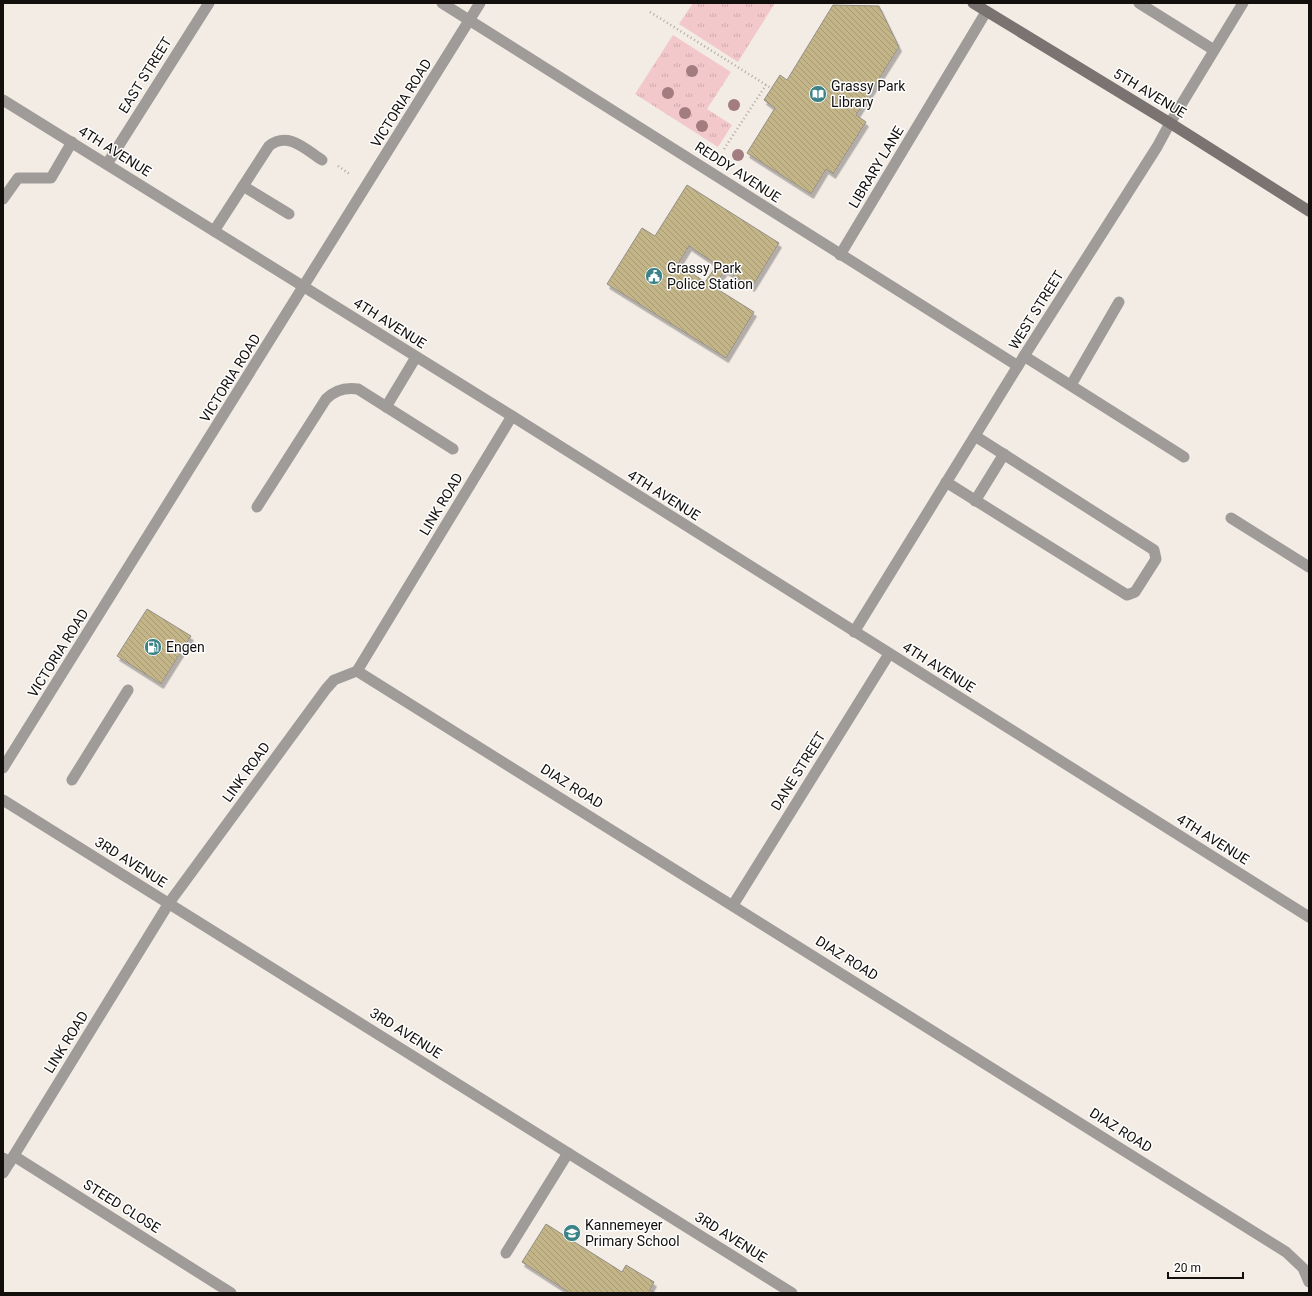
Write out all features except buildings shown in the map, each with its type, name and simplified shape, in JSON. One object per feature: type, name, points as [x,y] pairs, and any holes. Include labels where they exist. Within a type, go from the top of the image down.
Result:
[{"type":"main road","name":"5TH AVENUE","points":[[973,3],[1170,123],[1309,211]]},
{"type":"street","name":"REDDY AVENUE","points":[[442,3],[470,19],[840,255],[1018,366]]},
{"type":"street","name":"VICTORIA ROAD","points":[[3,768],[367,187],[480,3]]},
{"type":"street","points":[[1139,3],[1214,50]]},
{"type":"street","name":"WEST STREET","points":[[854,632],[1024,356],[1157,147],[1243,3]]},
{"type":"street","name":"EAST STREET","points":[[107,164],[205,4]]},
{"type":"street","name":"LIBRARY LANE","points":[[840,255],[986,12]]},
{"type":"street","name":"4TH AVENUE","points":[[3,100],[512,416],[1309,917]]},
{"type":"street","points":[[214,231],[269,146],[276,140],[289,139],[322,160]]},
{"type":"street","points":[[3,199],[18,178],[51,178],[72,142]]},
{"type":"street","points":[[243,186],[289,214]]},
{"type":"street","points":[[1071,385],[1119,302]]},
{"type":"street","points":[[1024,356],[1184,457]]},
{"type":"street","points":[[386,407],[416,357]]},
{"type":"street","points":[[257,507],[331,394],[346,388],[358,389],[453,449]]},
{"type":"street","name":"LINK ROAD","points":[[9,1158],[169,903],[326,689],[334,680],[357,671],[512,416]]},
{"type":"street","points":[[946,482],[1127,594],[1131,595],[1135,592],[1156,559],[1154,550],[975,436]]},
{"type":"street","points":[[975,501],[1004,454]]},
{"type":"street","points":[[1231,518],[1309,566]]},
{"type":"street","name":"DANE STREET","points":[[733,905],[889,654]]},
{"type":"street","name":"DIAZ ROAD","points":[[357,671],[1286,1252],[1303,1268],[1309,1282]]},
{"type":"street","points":[[72,780],[128,690]]},
{"type":"street","name":"3RD AVENUE","points":[[3,800],[792,1293]]},
{"type":"street","points":[[506,1253],[568,1153]]},
{"type":"street","points":[[3,1173],[9,1158]]},
{"type":"street","name":"STEED CLOSE","points":[[9,1158],[232,1293]]},
{"type":"path","points":[[650,12],[771,88]]},
{"type":"path","points":[[724,149],[766,85]]},
{"type":"path","points":[[322,160],[332,162],[367,187]]},
{"type":"green space","points":[[693,3],[775,3],[738,62],[679,24]]},
{"type":"green space","points":[[673,35],[731,72],[707,109],[732,125],[718,147],[635,94]]},
{"type":"place","name":"Grassy Park Library","points":[[818,94]]},
{"type":"place","name":"Grassy Park Police Station","points":[[654,276]]},
{"type":"place","name":"Engen","points":[[153,647]]},
{"type":"place","name":"Kannemeyer Primary School","points":[[572,1233]]}]
